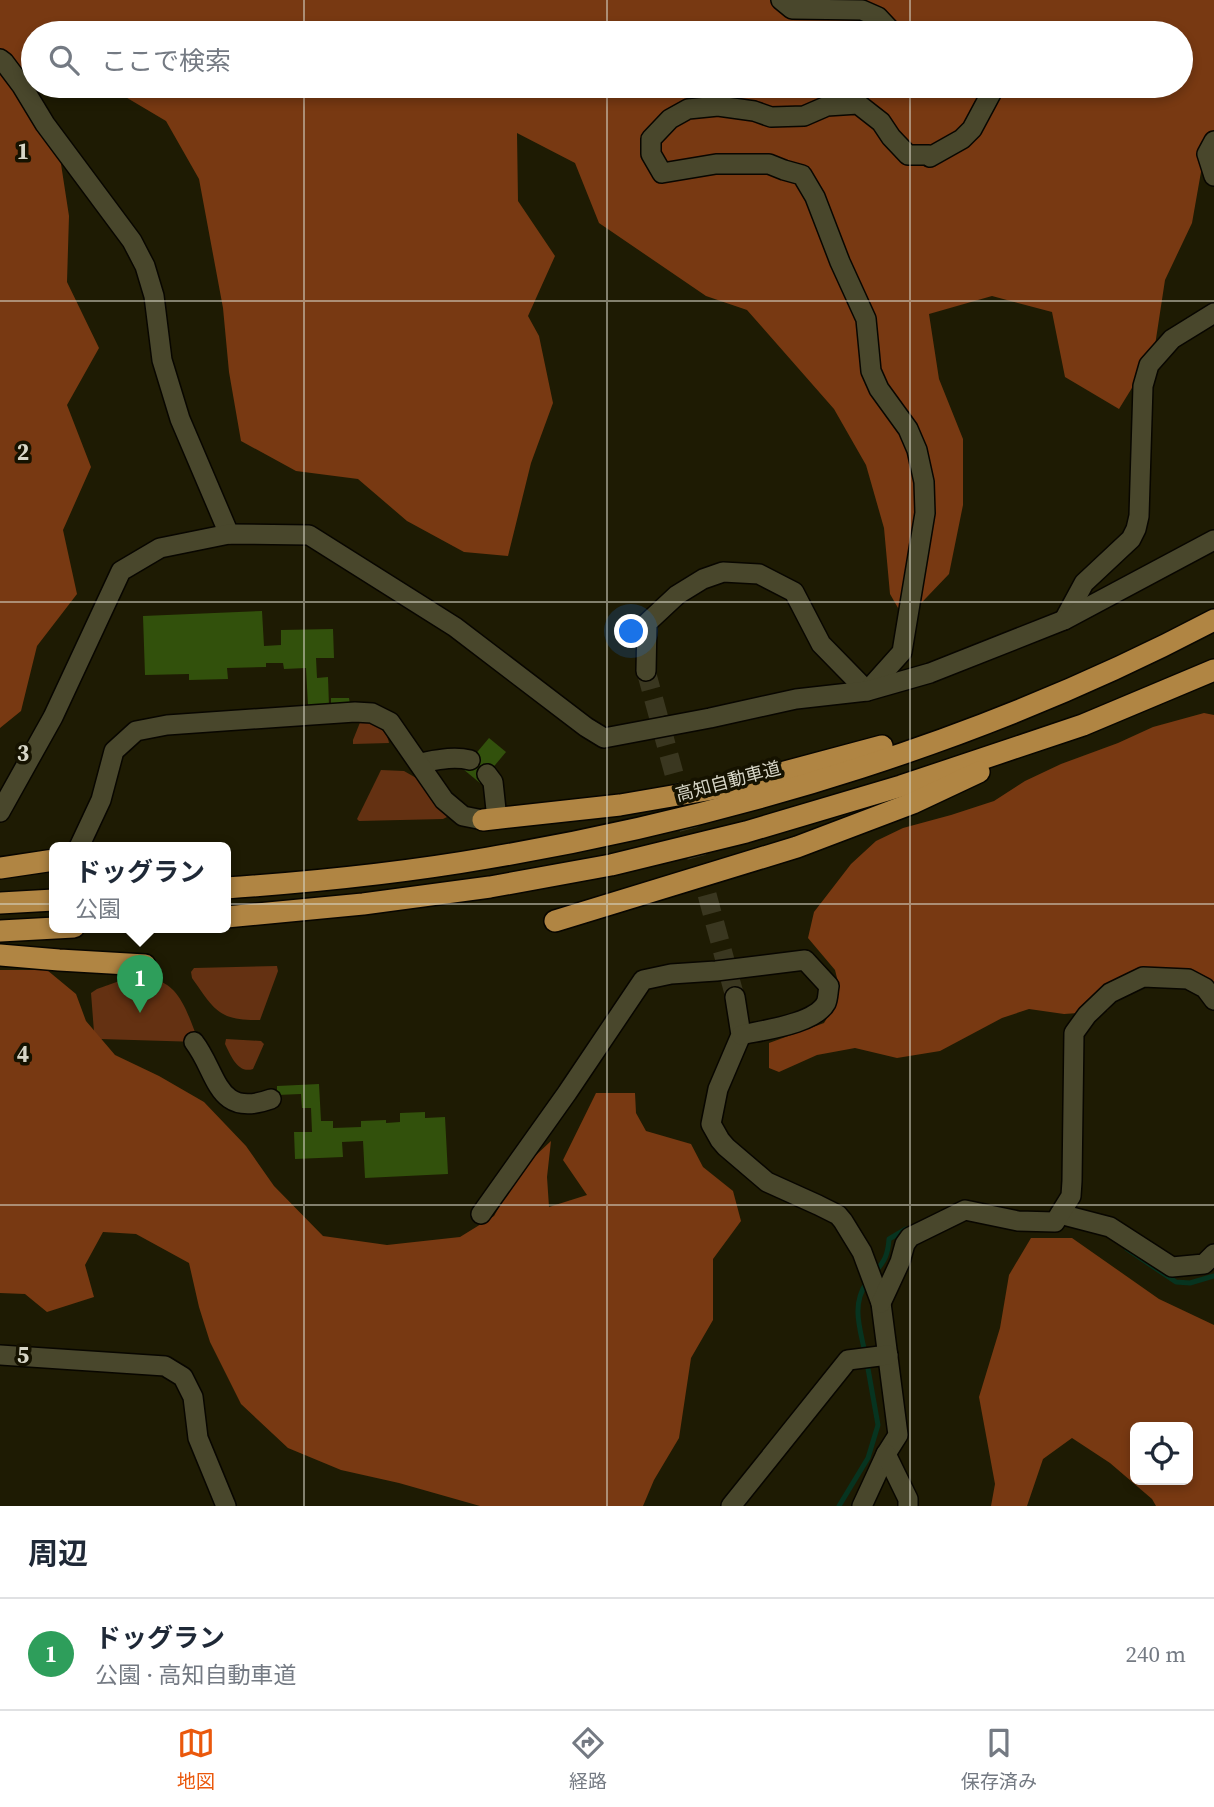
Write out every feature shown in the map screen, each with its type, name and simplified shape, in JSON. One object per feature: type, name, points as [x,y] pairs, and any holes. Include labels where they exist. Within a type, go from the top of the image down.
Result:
[{"type":"highway","name":"高知自動車道","points":[[231,888],[361,875],[474,860],[605,836],[742,802],[896,757],[1044,700],[1214,620]]},
{"type":"highway","points":[[555,921],[797,847],[913,803],[1083,725],[1214,670]]},
{"type":"highway","points":[[490,819],[620,805],[736,785],[1044,700]]},
{"type":"highway","points":[[231,917],[363,904],[478,889],[611,865],[746,832],[901,786],[1083,725]]},
{"type":"highway","points":[[0,868],[49,861]]},
{"type":"highway","points":[[0,903],[49,900]]},
{"type":"highway","points":[[0,932],[49,929]]},
{"type":"highway","points":[[0,954],[145,965]]},
{"type":"street","points":[[781,0],[792,9],[862,10],[882,21]]},
{"type":"street","points":[[0,59],[21,85]]},
{"type":"street","points":[[29,98],[45,124],[132,241],[145,266],[153,296],[162,360],[180,419],[229,534]]},
{"type":"street","points":[[867,691],[902,652],[925,513],[924,482],[917,450],[908,429],[879,389],[871,371],[866,319],[815,197],[802,175],[769,163],[716,163],[662,173],[651,154],[651,139],[670,119],[688,110],[718,106],[754,111],[771,117],[804,116],[827,106],[858,104],[881,122],[908,155],[930,157],[962,139],[972,129],[989,98]]},
{"type":"street","points":[[1214,141],[1207,154],[1214,176]]},
{"type":"street","points":[[1064,620],[1084,583],[1131,539],[1136,529],[1139,516],[1143,386],[1149,365],[1172,339],[1214,313]]},
{"type":"street","points":[[0,813],[53,717],[121,571],[160,548],[229,534],[309,535],[454,627],[604,738],[796,699],[867,691],[930,673],[1064,620],[1214,540]]},
{"type":"street","points":[[646,671],[647,623],[677,595],[703,579],[723,572],[759,574],[794,592],[821,644],[867,691]]},
{"type":"street","points":[[81,842],[101,800],[114,751],[136,731],[167,725],[372,713],[390,722],[444,800],[463,816],[490,819],[493,782],[487,774]]},
{"type":"street","points":[[419,763],[444,758],[470,760]]},
{"type":"street","points":[[481,1214],[643,981],[671,974],[805,960],[829,986],[827,1003],[813,1016],[741,1035]]},
{"type":"street","points":[[1058,1217],[1071,1196],[1074,1033],[1087,1015],[1110,993],[1143,977],[1188,979],[1205,988],[1214,1000]]},
{"type":"street","points":[[735,997],[741,1035],[718,1089],[712,1124],[720,1140],[767,1182],[838,1215],[867,1264],[878,1295],[873,1357],[898,1435],[886,1454],[862,1506]]},
{"type":"street","points":[[194,1042],[201,1050],[217,1086],[226,1096],[243,1104],[259,1104],[271,1099]]},
{"type":"street","points":[[878,1295],[900,1262],[910,1237],[965,1210],[1018,1221],[1058,1217],[1110,1227],[1172,1267],[1204,1264],[1214,1254]]},
{"type":"street","points":[[0,1355],[165,1366],[183,1377],[193,1397],[198,1438],[226,1506]]},
{"type":"street","points":[[731,1506],[848,1360],[873,1357]]},
{"type":"street","points":[[886,1454],[908,1499],[908,1506]]},
{"type":"shaded area","points":[[0,0],[1214,0],[1214,143],[1204,155],[1192,223],[1165,280],[1154,352],[1119,409],[1065,377],[1052,312],[992,296],[929,314],[939,379],[963,439],[963,505],[949,574],[905,620],[890,594],[884,528],[866,465],[834,409],[747,310],[706,296],[599,223],[575,163],[517,133],[518,201],[555,256],[528,316],[539,336],[553,403],[531,463],[508,556],[464,552],[407,521],[358,479],[296,471],[241,441],[229,372],[223,308],[199,179],[166,121],[127,98],[1193,98],[1193,21],[21,21],[21,98],[25,98],[59,151],[69,216],[67,282],[99,348],[67,405],[91,467],[63,530],[77,594],[37,646],[21,711],[0,728]]},
{"type":"shaded area","points":[[1204,713],[1214,715],[1214,998],[1171,981],[1132,983],[1107,1011],[1064,1014],[1029,1009],[1002,1018],[940,1051],[897,1058],[855,1048],[817,1055],[779,1072],[769,1068],[769,1043],[824,1023],[837,1002],[838,982],[835,970],[808,938],[814,912],[851,864],[876,841],[903,828],[994,801],[1025,781],[1061,764],[1153,727]]},
{"type":"shaded area","points":[[364,719],[383,731],[389,743],[353,744],[361,720]]},
{"type":"shaded area","points":[[381,770],[404,771],[418,779],[447,817],[359,821],[357,819]]},
{"type":"shaded area","points":[[277,966],[278,971],[260,1020],[235,1018],[218,1011],[192,978],[191,972],[194,968]]},
{"type":"shaded area","points":[[0,970],[47,970],[76,994],[86,1021],[115,1055],[204,1102],[246,1146],[274,1186],[323,1236],[387,1245],[460,1237],[494,1216],[520,1170],[551,1141],[547,1177],[549,1207],[587,1195],[563,1160],[596,1093],[635,1093],[636,1113],[646,1131],[691,1144],[703,1167],[733,1191],[741,1221],[713,1259],[713,1320],[691,1358],[679,1438],[654,1480],[643,1506],[480,1506],[341,1470],[288,1448],[241,1404],[210,1342],[189,1263],[136,1234],[103,1232],[85,1265],[94,1297],[47,1312],[25,1294],[0,1293]]},
{"type":"shaded area","points":[[125,979],[151,979],[167,985],[185,1007],[199,1042],[100,1039],[94,1032],[91,993]]},
{"type":"shaded area","points":[[226,1039],[261,1041],[264,1044],[253,1069],[243,1069],[236,1063],[225,1044]]},
{"type":"shaded area","points":[[1031,1238],[1072,1238],[1159,1299],[1214,1325],[1214,1506],[1156,1506],[1136,1485],[1193,1485],[1193,1422],[1130,1422],[1130,1480],[1110,1463],[1072,1438],[1043,1459],[1027,1506],[991,1506],[995,1484],[979,1397],[1000,1328],[1009,1275]]},
{"type":"building","points":[[262,611],[264,646],[281,645],[281,630],[333,629],[334,658],[316,658],[317,678],[328,677],[329,706],[308,706],[306,668],[284,669],[283,663],[266,663],[266,667],[227,668],[228,679],[189,680],[189,674],[145,675],[143,616]]},
{"type":"building","points":[[331,698],[349,698],[350,704],[331,705]]},
{"type":"building","points":[[489,738],[506,752],[480,783],[463,769]]},
{"type":"building","points":[[319,1084],[321,1121],[333,1121],[333,1128],[361,1127],[361,1121],[400,1122],[400,1113],[425,1112],[425,1118],[445,1117],[448,1174],[365,1178],[363,1141],[342,1142],[343,1157],[295,1159],[294,1132],[312,1132],[311,1108],[302,1108],[301,1094],[277,1095],[277,1086]]},
{"type":"waterway","points":[[875,1272],[885,1257],[889,1239],[906,1229]]},
{"type":"waterway","points":[[1127,1249],[1176,1282],[1190,1283],[1214,1276]]},
{"type":"waterway","points":[[865,1353],[858,1308],[867,1282]]},
{"type":"waterway","points":[[839,1506],[868,1458],[878,1425],[867,1363]]},
{"type":"tunnel","points":[[646,671],[735,997]]},
{"type":"place","name":"ドッグラン","points":[[140,1013]]}]
